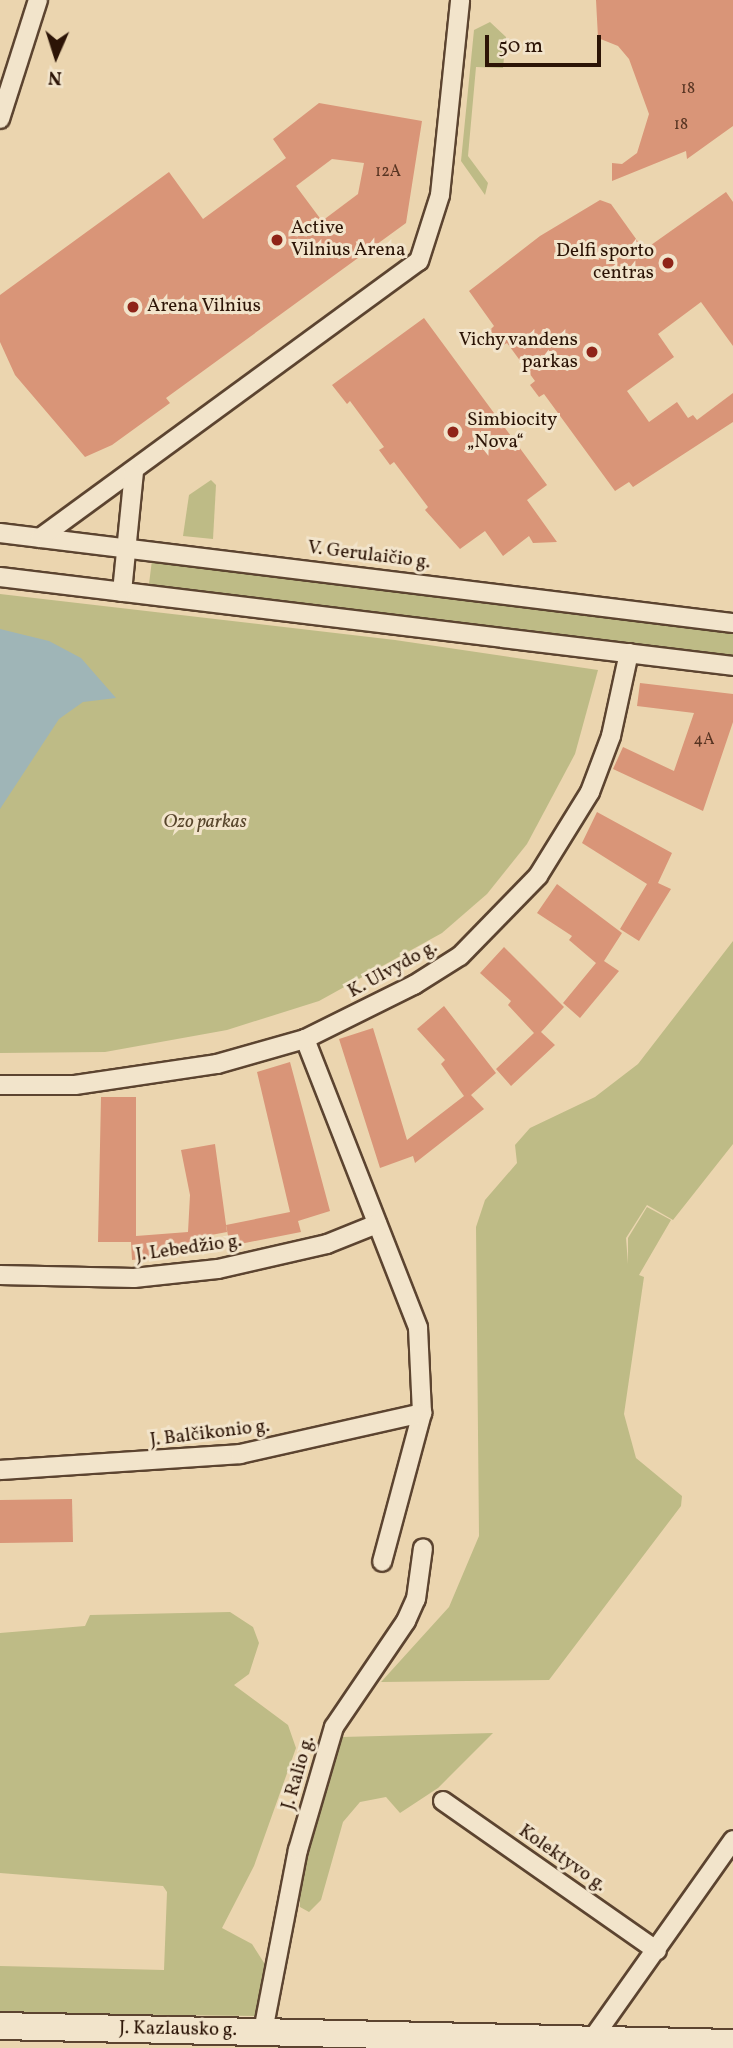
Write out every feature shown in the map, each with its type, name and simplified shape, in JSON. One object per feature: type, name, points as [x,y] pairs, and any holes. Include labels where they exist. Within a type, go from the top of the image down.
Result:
[{"type":"street","points":[[0,119],[38,0]]},
{"type":"street","points":[[40,538],[134,472],[419,261],[440,195],[460,0]]},
{"type":"street","points":[[122,592],[134,472]]},
{"type":"street","name":"V. Gerulaičio g.","points":[[0,533],[733,623]]},
{"type":"street","points":[[0,577],[733,666]]},
{"type":"street","name":"K. Ulvydo g.","points":[[0,1085],[141,1078],[305,1039],[414,985],[460,956],[538,876],[599,769],[629,653]]},
{"type":"street","points":[[305,1039],[418,1328],[422,1413],[382,1562]]},
{"type":"street","name":"J. Lebedžio g.","points":[[0,1275],[134,1278],[205,1270],[327,1244],[377,1224]]},
{"type":"street","name":"J. Balčikonio g.","points":[[0,1470],[240,1454],[422,1413]]},
{"type":"street","name":"J. Ralio g.","points":[[267,2037],[298,1850],[334,1727],[406,1621],[416,1599],[423,1548]]},
{"type":"street","name":"Kolektyvo g.","points":[[443,1801],[657,1951]]},
{"type":"street","points":[[589,2044],[733,1840]]},
{"type":"street","name":"J. Kazlausko g.","points":[[0,2026],[267,2037],[589,2044],[733,2043]]},
{"type":"green space","points":[[490,22],[506,37],[503,68],[476,67],[468,156],[488,183],[485,195],[461,161],[474,30]]},
{"type":"green space","points":[[211,480],[216,485],[213,539],[183,536],[189,495]]},
{"type":"green space","points":[[152,560],[733,632],[733,657],[149,584]]},
{"type":"green space","name":"Ozo parkas","points":[[0,594],[395,640],[598,670],[575,754],[527,844],[487,894],[442,933],[319,1001],[227,1030],[105,1052],[0,1053]]},
{"type":"green space","points":[[733,941],[733,1144],[673,1220],[647,1205],[626,1238],[628,1264],[628,1238],[647,1207],[671,1220],[639,1275],[644,1277],[624,1414],[636,1458],[682,1496],[681,1506],[549,1680],[381,1682],[449,1607],[479,1536],[476,1227],[485,1200],[517,1163],[515,1145],[530,1128],[595,1097],[638,1064]]},
{"type":"green space","points":[[230,1612],[253,1627],[259,1643],[249,1674],[234,1685],[288,1725],[296,1748],[254,1866],[222,1928],[252,1944],[268,1969],[257,2016],[0,2013],[0,1966],[164,1970],[167,1892],[163,1886],[0,1873],[0,1633],[85,1626],[90,1615]]},
{"type":"green space","points":[[493,1733],[438,1788],[400,1813],[386,1797],[360,1802],[343,1822],[321,1900],[309,1912],[300,1907],[300,1882],[342,1737]]},
{"type":"shaded area","points":[[0,629],[49,641],[81,658],[116,698],[83,702],[59,719],[0,809]]},
{"type":"building","points":[[596,0],[733,0],[733,126],[687,159],[686,151],[612,181],[612,163],[622,164],[637,153],[649,114],[629,59],[618,46],[598,38]]},
{"type":"building","name":"Arena Vilnius","points":[[319,103],[422,121],[406,223],[166,398],[170,403],[112,445],[85,457],[15,375],[0,342],[0,295],[169,172],[203,219],[286,158],[273,139]],"holes":[[[332,159],[364,163],[358,194],[322,221],[296,186]]]},
{"type":"building","name":"Vichy vandens parkas","points":[[726,192],[733,202],[733,346],[701,302],[658,334],[674,357],[627,391],[649,422],[677,402],[688,418],[693,415],[697,420],[733,393],[733,422],[633,487],[629,482],[615,491],[544,394],[539,397],[530,385],[535,381],[507,343],[502,346],[490,330],[494,326],[469,291],[540,236],[600,200],[611,204],[644,250]]},
{"type":"building","name":"Simbiocity „Nova“","points":[[424,318],[547,485],[527,500],[557,542],[533,543],[529,536],[503,556],[485,531],[460,549],[425,510],[428,507],[394,462],[390,465],[379,450],[384,447],[350,401],[347,404],[332,385]]},
{"type":"building","points":[[640,683],[733,694],[733,722],[703,811],[613,769],[623,747],[674,771],[694,713],[637,706]]},
{"type":"building","points":[[597,812],[672,853],[658,883],[671,889],[639,941],[620,929],[647,884],[582,843]]},
{"type":"building","points":[[557,884],[622,933],[604,961],[619,971],[580,1018],[563,1003],[596,963],[569,940],[572,936],[537,913]]},
{"type":"building","points":[[504,947],[564,1007],[541,1032],[555,1045],[511,1086],[496,1069],[534,1033],[508,1005],[511,1001],[480,973]]},
{"type":"building","points":[[444,1006],[496,1073],[471,1095],[484,1109],[415,1163],[413,1156],[380,1168],[339,1039],[373,1028],[407,1140],[464,1096],[441,1064],[445,1060],[417,1029]]},
{"type":"building","points":[[290,1062],[330,1211],[298,1221],[301,1232],[230,1246],[226,1225],[290,1212],[257,1072]]},
{"type":"building","points":[[101,1097],[136,1097],[136,1236],[188,1232],[190,1195],[181,1150],[215,1144],[227,1232],[195,1238],[197,1253],[132,1260],[131,1242],[98,1242]]},
{"type":"building","points":[[72,1499],[73,1542],[0,1543],[0,1500]]},
{"type":"place","name":"Active Vilnius Arena","points":[[277,240]]},
{"type":"place","name":"Delfi sporto centras","points":[[668,263]]},
{"type":"place","name":"Arena Vilnius","points":[[133,307]]},
{"type":"place","name":"Vichy vandens parkas","points":[[592,352]]},
{"type":"place","name":"Simbiocity „Nova“","points":[[453,432]]}]
